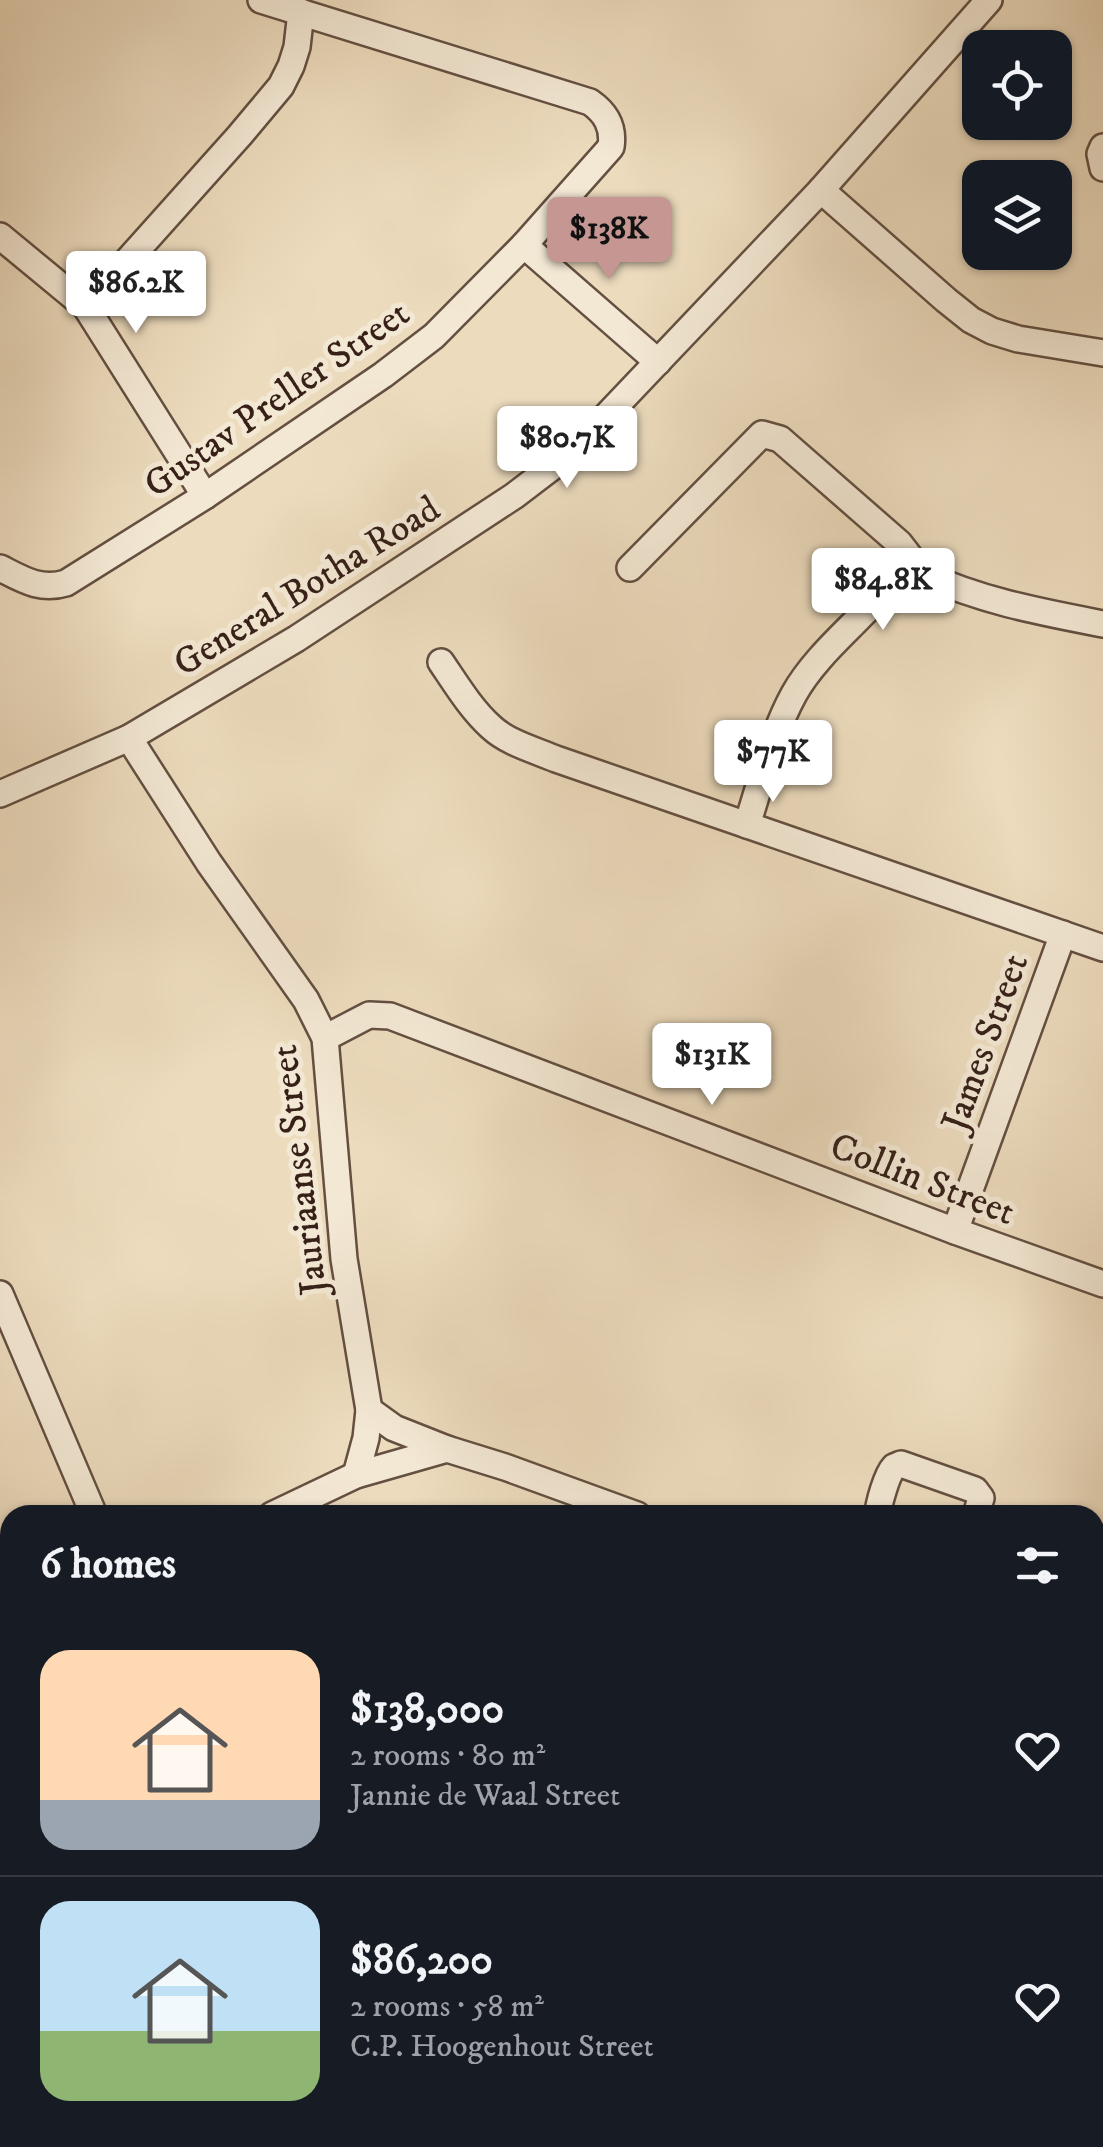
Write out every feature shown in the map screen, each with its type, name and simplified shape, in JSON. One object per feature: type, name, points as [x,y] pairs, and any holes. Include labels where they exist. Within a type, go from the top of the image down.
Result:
[{"type":"street","points":[[86,307],[280,86],[297,47],[301,12],[260,0]]},
{"type":"street","name":"General Botha Road","points":[[0,794],[129,738],[296,639],[514,496],[573,451],[821,190],[990,0]]},
{"type":"street","name":"Gustav Preller Street","points":[[0,568],[28,582],[51,587],[66,583],[206,496],[383,375],[434,336],[524,245],[612,147],[610,124],[590,102],[301,12]]},
{"type":"street","points":[[1103,147],[1103,168]]},
{"type":"street","points":[[821,190],[971,320],[1018,339],[1103,354]]},
{"type":"street","points":[[0,236],[86,307],[206,496]]},
{"type":"street","points":[[524,245],[658,362]]},
{"type":"street","points":[[630,568],[762,434],[780,439],[884,530],[909,554],[922,574],[988,600],[1103,624]]},
{"type":"street","points":[[747,825],[782,719],[796,691],[811,670],[890,588],[922,574]]},
{"type":"street","points":[[441,662],[493,730],[514,741],[556,759],[1103,948]]},
{"type":"street","name":"Jauriaanse Street","points":[[129,738],[209,863],[306,1000],[325,1038],[344,1259],[368,1410],[356,1476]]},
{"type":"street","name":"James Street","points":[[955,1232],[1063,934]]},
{"type":"street","name":"Collin Street","points":[[325,1038],[369,1015],[390,1016],[955,1232],[1103,1284]]},
{"type":"street","points":[[0,1294],[90,1505]]},
{"type":"street","points":[[368,1410],[394,1428],[447,1449],[609,1505]]},
{"type":"street","points":[[294,1505],[356,1476],[447,1449]]},
{"type":"street","points":[[879,1505],[891,1472],[901,1464],[975,1490],[981,1498],[979,1505]]}]
